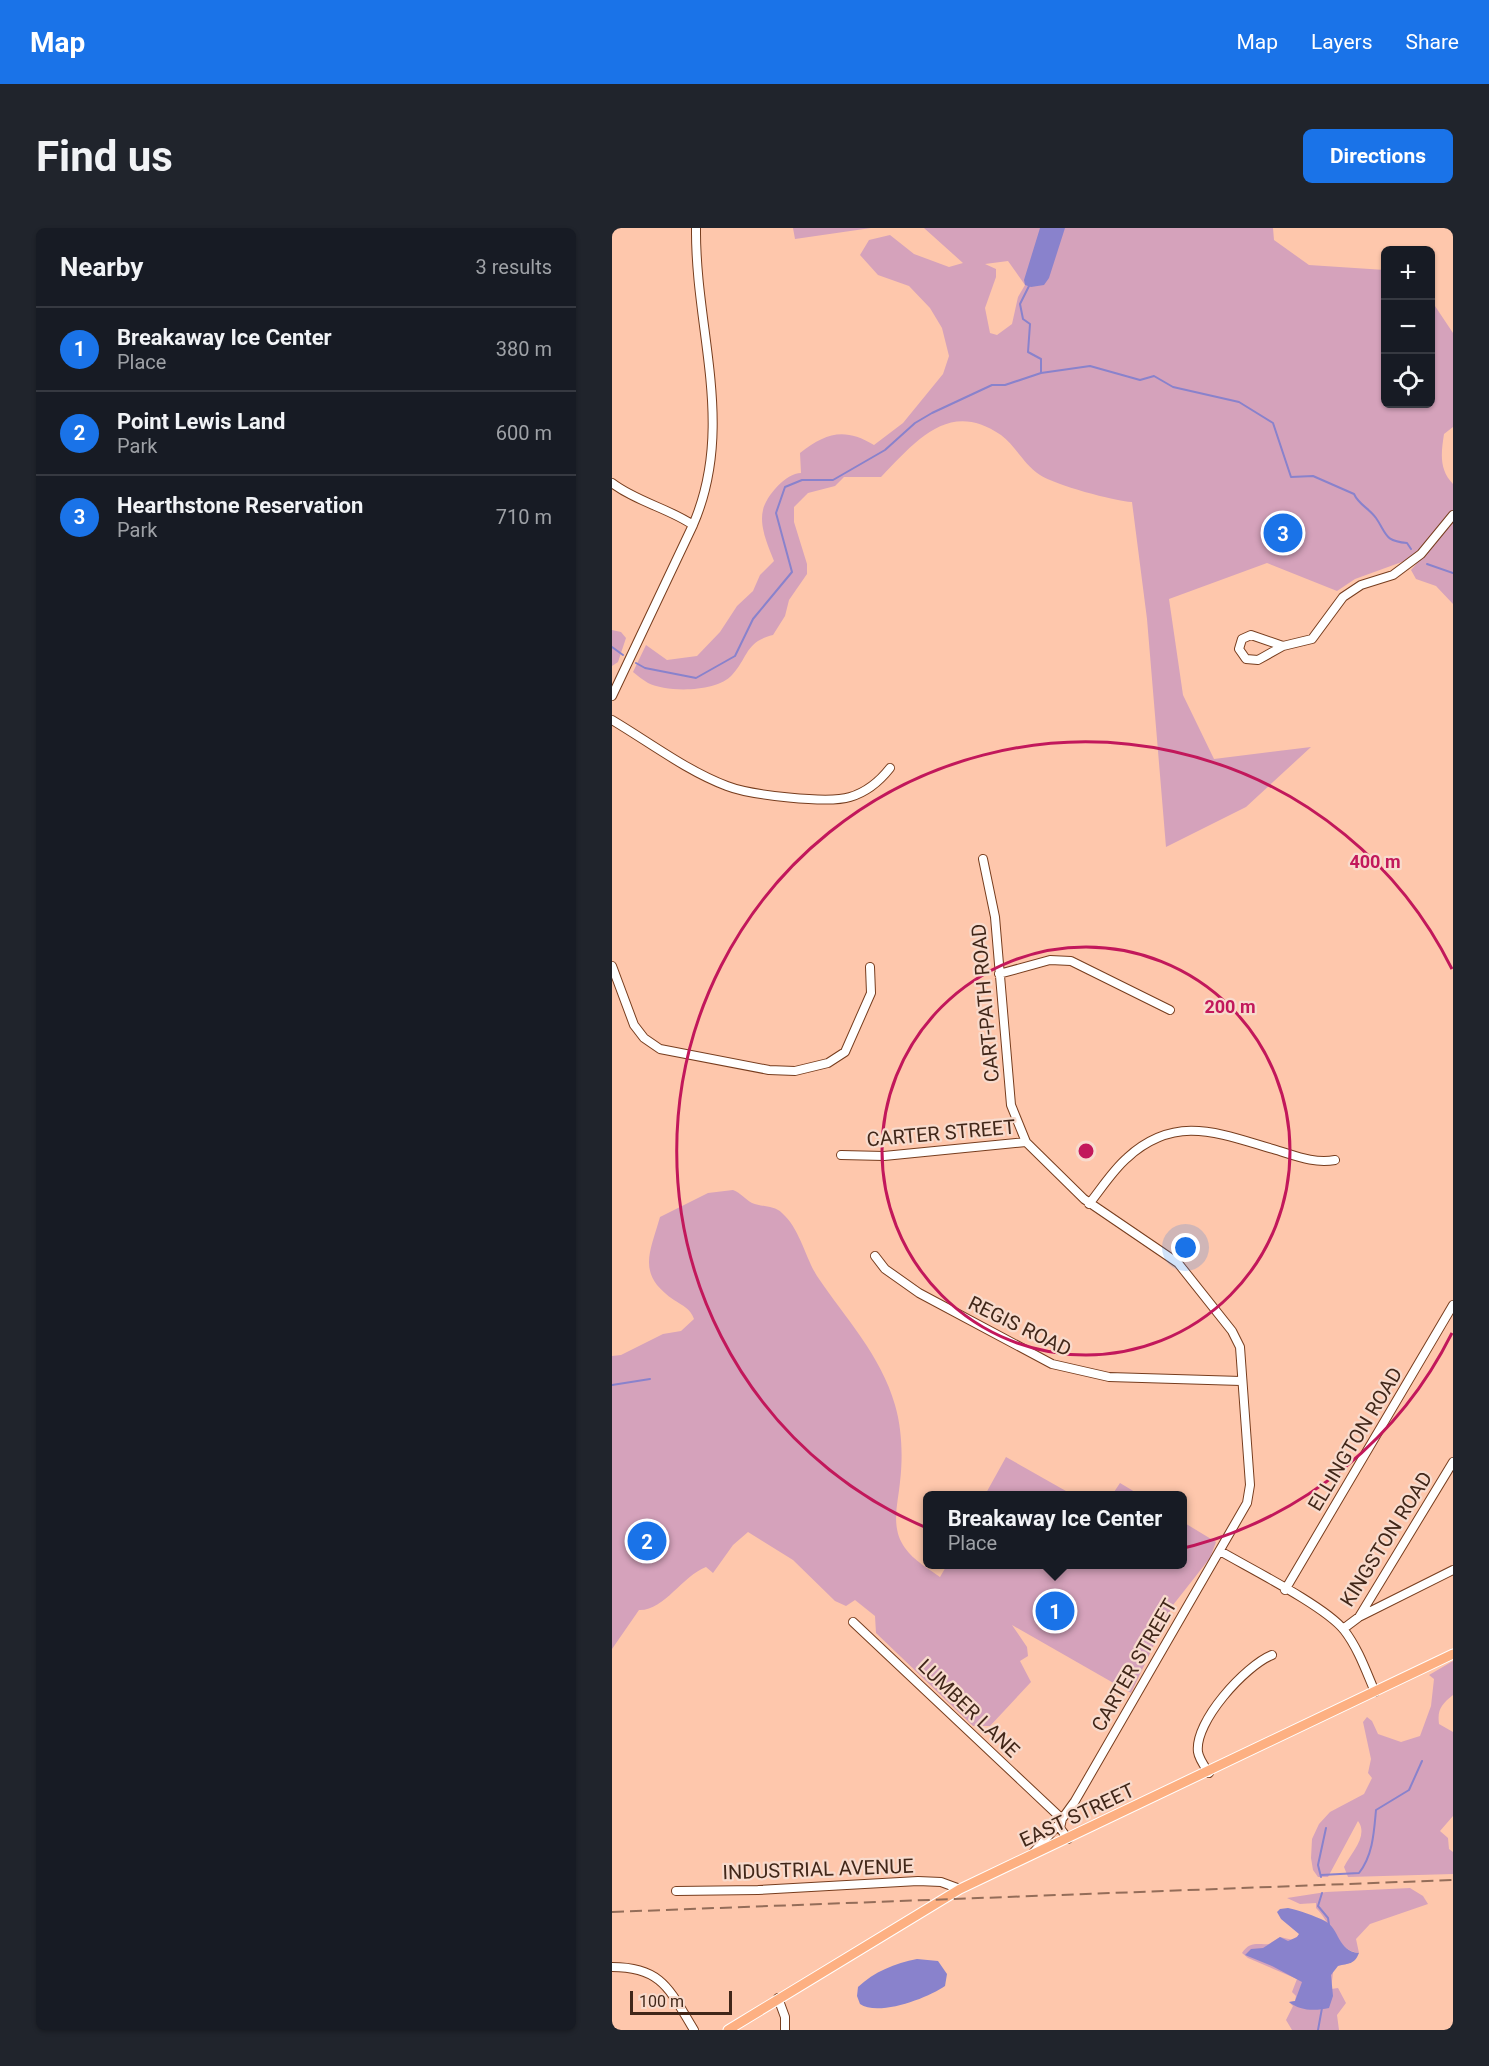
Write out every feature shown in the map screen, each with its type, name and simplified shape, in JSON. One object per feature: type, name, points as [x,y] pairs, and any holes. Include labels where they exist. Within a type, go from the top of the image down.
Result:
[{"type":"main road","name":"EAST STREET","points":[[728,2030],[960,1889],[1209,1773],[1453,1654]]},
{"type":"street","points":[[612,696],[693,525],[701,506],[712,464],[714,407],[699,285],[696,228]]},
{"type":"street","points":[[612,483],[636,498],[680,516],[693,525]]},
{"type":"street","points":[[1283,646],[1251,635],[1242,639],[1239,649],[1244,658],[1253,661],[1283,646],[1304,643],[1316,636],[1343,597],[1361,585],[1393,575],[1421,554],[1453,515]]},
{"type":"street","points":[[612,720],[711,778],[744,791],[814,798],[848,798],[875,785],[890,768]]},
{"type":"street","name":"CART-PATH ROAD","points":[[983,859],[994,917],[1011,1105],[1026,1142]]},
{"type":"street","points":[[999,975],[1050,960],[1071,961],[1170,1010]]},
{"type":"street","points":[[612,966],[634,1025],[644,1038],[660,1049],[769,1070],[795,1071],[828,1063],[845,1052],[871,993],[870,967]]},
{"type":"street","points":[[1089,1204],[1126,1158],[1156,1137],[1175,1131],[1214,1132],[1312,1161],[1335,1160]]},
{"type":"street","name":"CARTER STREET","points":[[841,1155],[884,1156],[1026,1142],[1089,1204],[1178,1263],[1236,1337],[1240,1347],[1250,1492],[1247,1503],[1075,1802],[1030,1856]]},
{"type":"street","name":"REGIS ROAD","points":[[875,1256],[885,1269],[919,1293],[1052,1364],[1109,1377],[1241,1381]]},
{"type":"street","name":"ELLINGTON ROAD","points":[[1285,1590],[1453,1305]]},
{"type":"street","name":"KINGSTON ROAD","points":[[1343,1629],[1359,1617],[1453,1462]]},
{"type":"street","points":[[1220,1551],[1324,1614],[1343,1629],[1362,1661],[1375,1692]]},
{"type":"street","points":[[1359,1617],[1453,1570]]},
{"type":"street","name":"LUMBER LANE","points":[[853,1622],[1061,1821]]},
{"type":"street","points":[[1209,1773],[1198,1754],[1204,1729],[1231,1685],[1259,1660],[1272,1655]]},
{"type":"street","points":[[1061,1821],[1068,1839]]},
{"type":"street","name":"INDUSTRIAL AVENUE","points":[[676,1891],[758,1890],[918,1881],[941,1882],[960,1889]]},
{"type":"street","points":[[612,1967],[642,1969],[659,1978],[694,2030]]},
{"type":"street","points":[[778,1998],[786,2018],[785,2030]]},
{"type":"shaded area","points":[[793,228],[871,228],[795,239]]},
{"type":"shaded area","points":[[924,228],[1273,228],[1274,240],[1309,265],[1381,270],[1381,408],[1435,408],[1435,306],[1453,333],[1453,427],[1444,434],[1442,455],[1445,473],[1453,484],[1453,511],[1410,559],[1355,579],[1337,591],[1267,563],[1169,599],[1183,695],[1214,759],[1311,747],[1246,807],[1166,847],[1147,619],[1132,502],[1085,492],[1040,475],[1001,435],[982,425],[965,421],[949,423],[921,438],[881,477],[844,477],[835,486],[808,493],[794,507],[794,522],[807,564],[807,574],[789,600],[785,616],[773,635],[752,646],[732,675],[725,681],[704,688],[667,688],[648,683],[633,672],[646,645],[667,660],[697,656],[720,632],[737,606],[753,591],[760,575],[774,561],[763,529],[762,516],[765,504],[772,492],[783,481],[801,473],[800,453],[827,437],[844,434],[863,439],[874,445],[903,423],[943,374],[949,356],[942,328],[930,308],[909,286],[878,275],[860,255],[869,240],[890,235],[914,254],[949,267],[963,263]],"holes":[[[1008,261],[1025,285],[1018,297],[1012,324],[997,335],[990,333],[985,308],[996,277],[996,269],[985,264]]]},
{"type":"shaded area","points":[[1040,228],[1065,228],[1049,278],[1044,285],[1031,287],[1025,285],[1024,280]]},
{"type":"shaded area","points":[[1453,522],[1453,604],[1436,586],[1416,579],[1411,570]]},
{"type":"shaded area","points":[[612,630],[621,632],[626,638],[618,662],[612,666]]},
{"type":"shaded area","points":[[733,1190],[752,1203],[779,1210],[798,1235],[817,1276],[872,1353],[889,1387],[900,1433],[901,1463],[896,1524],[900,1540],[912,1556],[923,1565],[923,1569],[928,1569],[940,1577],[945,1569],[1187,1569],[1187,1524],[1216,1542],[1210,1558],[1173,1605],[1131,1693],[1012,1625],[1027,1647],[1028,1656],[1020,1661],[1031,1682],[990,1726],[973,1726],[876,1633],[875,1616],[855,1600],[846,1606],[835,1601],[793,1560],[748,1532],[733,1545],[713,1573],[706,1567],[697,1571],[657,1605],[639,1610],[612,1649],[612,1356],[621,1355],[663,1334],[681,1331],[694,1319],[688,1310],[654,1281],[650,1272],[650,1252],[660,1217],[708,1193]]},
{"type":"shaded area","points":[[1006,1457],[1066,1491],[987,1491]]},
{"type":"shaded area","points":[[1120,1483],[1133,1491],[1115,1491]]},
{"type":"shaded area","points":[[1453,1661],[1453,1695],[1441,1707],[1439,1724],[1453,1732],[1453,1816],[1440,1831],[1448,1838],[1449,1849],[1453,1852],[1453,1874],[1348,1877],[1344,1867],[1360,1838],[1361,1827],[1358,1821],[1328,1877],[1318,1877],[1313,1870],[1311,1858],[1312,1839],[1319,1824],[1330,1812],[1364,1794],[1372,1778],[1368,1773],[1371,1759],[1363,1722],[1367,1717],[1372,1721],[1378,1734],[1401,1742],[1420,1736],[1431,1706],[1434,1679],[1429,1675]]},
{"type":"shaded area","points":[[1410,1888],[1423,1896],[1428,1904],[1370,1924],[1356,1939],[1359,1953],[1351,1951],[1339,1941],[1316,1908],[1316,1903],[1300,1904],[1287,1898],[1326,1892]]},
{"type":"shaded area","points":[[1288,1908],[1325,1921],[1334,1929],[1347,1948],[1359,1953],[1353,1962],[1338,1966],[1331,1975],[1333,1996],[1329,2008],[1308,2010],[1293,2005],[1289,2002],[1295,2001],[1302,1982],[1245,1955],[1251,1949],[1263,1948],[1280,1937],[1288,1941],[1297,1937],[1299,1934],[1281,1919],[1277,1912]]},
{"type":"shaded area","points":[[1300,1934],[1333,1973],[1331,1989],[1338,1988],[1346,2003],[1337,2015],[1339,2030],[1292,2030],[1286,2020],[1293,2006],[1289,2002],[1295,2001],[1296,1996],[1292,1992],[1297,1979],[1248,1958],[1242,1953],[1251,1945],[1269,1944],[1280,1937],[1293,1940]]},
{"type":"shaded area","points":[[917,1959],[938,1961],[947,1974],[945,1986],[927,1996],[890,2007],[868,2007],[860,2004],[857,1996],[858,1987],[864,1982],[885,1969]]},
{"type":"waterway","points":[[1029,286],[1020,304],[1023,319],[1030,324],[1028,352],[1041,359],[1041,373]]},
{"type":"waterway","points":[[636,663],[645,668],[696,678],[735,656],[753,619],[792,572],[776,513],[785,487],[802,480],[833,480],[885,450],[915,423],[932,413],[992,385],[1005,385],[1041,373],[1090,366],[1140,380],[1154,376],[1173,387],[1239,402],[1273,423],[1291,477],[1313,476],[1354,494],[1376,518],[1387,536],[1407,543],[1411,549]]},
{"type":"waterway","points":[[1427,564],[1453,573]]},
{"type":"waterway","points":[[612,647],[623,655]]},
{"type":"waterway","points":[[612,1385],[650,1379]]},
{"type":"waterway","points":[[1321,1875],[1359,1873],[1370,1851],[1376,1810],[1409,1790],[1422,1761]]},
{"type":"waterway","points":[[1321,1877],[1318,1865],[1326,1828]]},
{"type":"waterway","points":[[1322,1893],[1318,1906],[1328,1918],[1329,1925]]},
{"type":"waterway","points":[[1318,2030],[1322,2008]]},
{"type":"railway","points":[[612,1912],[1453,1880]]},
{"type":"place","name":"Hearthstone Reservation","points":[[1283,533]]},
{"type":"place","name":"Point Lewis Land","points":[[647,1541]]},
{"type":"place","name":"Breakaway Ice Center","points":[[1055,1611]]}]
